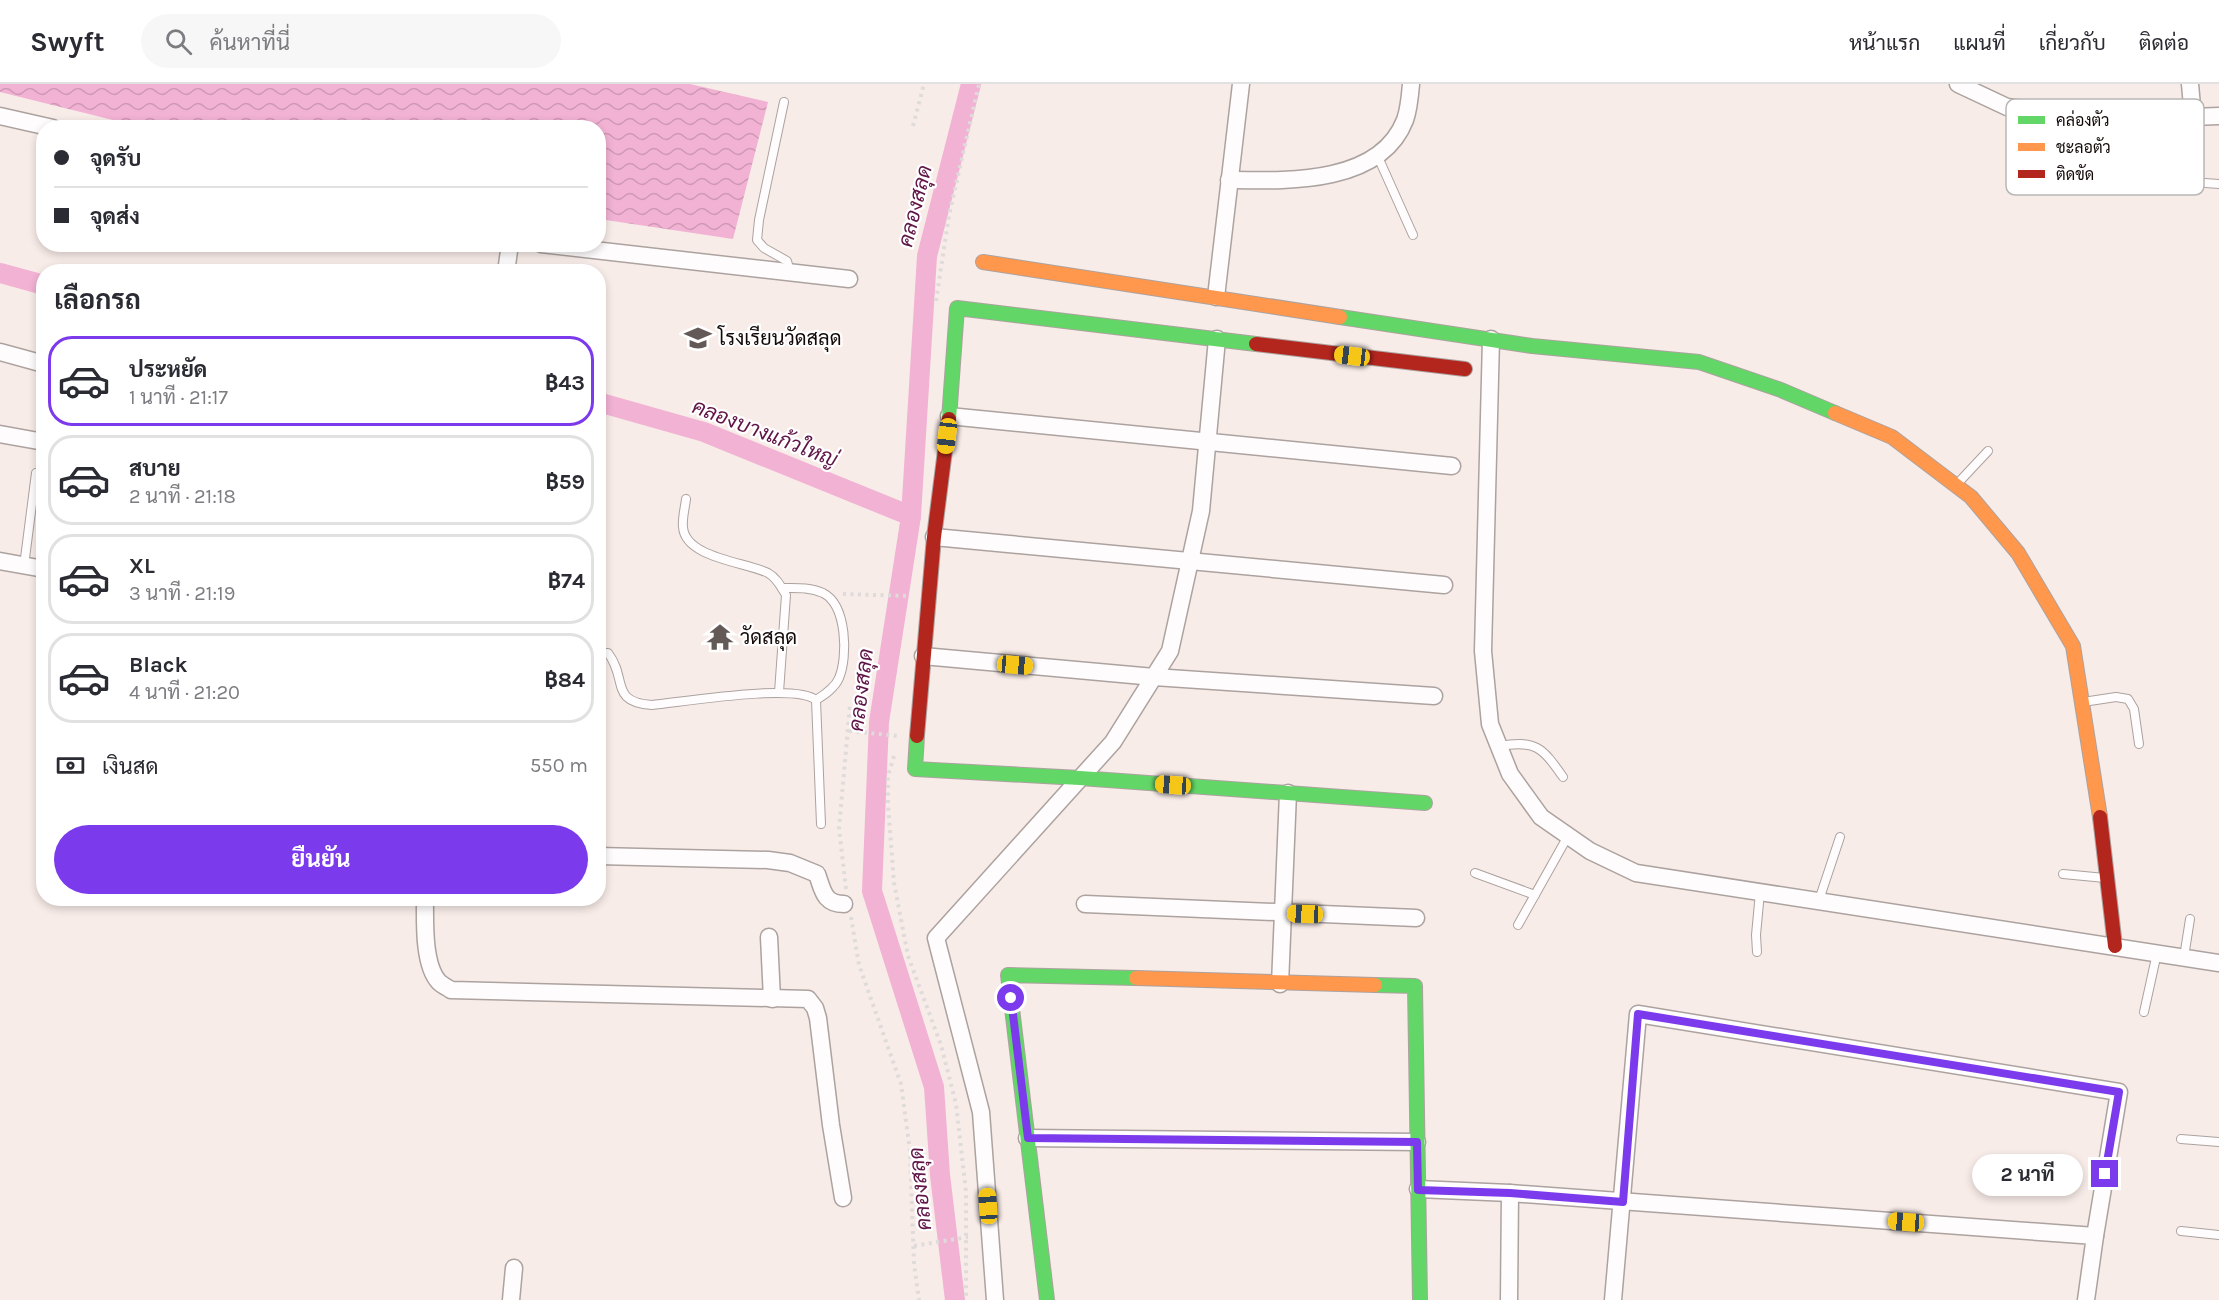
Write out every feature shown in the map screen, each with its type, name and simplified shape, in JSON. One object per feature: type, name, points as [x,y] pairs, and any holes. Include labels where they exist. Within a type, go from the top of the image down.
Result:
[{"type":"street","points":[[1216,297],[1241,84]]},
{"type":"street","points":[[1229,180],[1285,181],[1350,169],[1378,157],[1396,136],[1406,119],[1411,84]]},
{"type":"street","points":[[1958,84],[2006,107]]},
{"type":"street","points":[[2190,84],[2191,99]]},
{"type":"street","points":[[0,116],[36,124]]},
{"type":"street","points":[[2204,117],[2219,116]]},
{"type":"street","points":[[606,251],[849,279]]},
{"type":"street","points":[[983,262],[1532,346],[1575,352],[1699,362],[1781,390],[1892,437],[1971,497],[2018,554],[2073,646],[2099,810],[2115,946]]},
{"type":"street","points":[[1425,803],[1080,778],[915,769],[923,656],[934,537],[950,416],[957,308],[1465,369]]},
{"type":"street","points":[[994,1300],[981,1112],[936,938],[1113,742],[1170,651],[1201,511],[1217,339]]},
{"type":"street","points":[[1491,339],[1483,651],[1490,724],[1510,774],[1541,817],[1590,851],[1636,873],[2219,963]]},
{"type":"street","points":[[0,352],[36,362]]},
{"type":"street","points":[[950,416],[1452,466]]},
{"type":"street","points":[[0,434],[36,441]]},
{"type":"street","points":[[934,537],[1443,585]]},
{"type":"street","points":[[0,561],[36,568]]},
{"type":"street","points":[[923,656],[1154,677],[1434,696]]},
{"type":"street","points":[[1280,984],[1288,793]]},
{"type":"street","points":[[606,856],[768,860],[790,863],[817,874],[827,900],[834,904],[847,904]]},
{"type":"street","points":[[1085,904],[1416,918]]},
{"type":"street","points":[[425,906],[425,929],[430,965],[439,982],[452,990],[808,999],[815,1008],[843,1198]]},
{"type":"street","points":[[769,937],[772,999]]},
{"type":"street","points":[[1047,1300],[1008,975],[1414,986],[1420,1300]]},
{"type":"street","points":[[1613,1300],[1638,1014],[2119,1092],[2086,1300]]},
{"type":"street","points":[[1028,1138],[1417,1142]]},
{"type":"street","points":[[1418,1190],[1510,1193],[2095,1236]]},
{"type":"street","points":[[1509,1300],[1510,1193]]},
{"type":"street","points":[[511,1300],[514,1268]]},
{"type":"lane","points":[[784,102],[757,240],[764,248],[787,261],[790,272]]},
{"type":"lane","points":[[1378,157],[1413,236]]},
{"type":"lane","points":[[2204,183],[2219,184]]},
{"type":"lane","points":[[1956,485],[1988,451]]},
{"type":"lane","points":[[24,566],[36,473]]},
{"type":"lane","points":[[686,499],[683,528],[690,544],[711,554],[769,574],[786,595],[780,692]]},
{"type":"lane","points":[[782,588],[809,588],[824,593],[830,598],[843,624],[840,678],[831,689],[816,700]]},
{"type":"lane","points":[[606,653],[614,660],[625,695],[637,704],[652,705],[780,692],[811,696],[816,700],[821,824]]},
{"type":"lane","points":[[2082,702],[2116,697],[2128,699],[2134,709],[2139,744]]},
{"type":"lane","points":[[1499,746],[1518,743],[1536,746],[1549,757],[1563,777]]},
{"type":"lane","points":[[1518,925],[1568,836]]},
{"type":"lane","points":[[1819,900],[1840,837]]},
{"type":"lane","points":[[1475,873],[1535,895]]},
{"type":"lane","points":[[2063,874],[2107,878]]},
{"type":"lane","points":[[1757,951],[1756,935],[1760,892]]},
{"type":"lane","points":[[2184,957],[2190,919]]},
{"type":"lane","points":[[2144,1012],[2157,953]]},
{"type":"lane","points":[[2181,1139],[2219,1142]]},
{"type":"lane","points":[[2181,1231],[2219,1235]]},
{"type":"path","points":[[913,126],[924,84]]},
{"type":"path","points":[[841,594],[905,596]]},
{"type":"path","points":[[850,706],[839,828],[847,904],[859,965],[901,1084],[910,1151],[919,1300]]},
{"type":"path","points":[[849,731],[890,735]]},
{"type":"path","points":[[916,1246],[968,1238]]},
{"type":"water","points":[[0,84],[690,84],[768,102],[733,239],[606,220],[606,120],[113,120],[0,92]]},
{"type":"waterway","name":"คลองสลุด","points":[[955,1300],[940,1175],[934,1087],[872,891],[879,722],[911,516],[927,256],[971,84]]},
{"type":"waterway","name":"คลองบางแก้วใหญ่","points":[[0,273],[36,283]]},
{"type":"waterway","name":"คลองบางแก้วใหญ่","points":[[606,404],[704,432],[911,516]]},
{"type":"traffic: fast","points":[[949,419],[957,308],[1256,344]]},
{"type":"traffic: fast","points":[[1340,317],[1532,346],[1699,362],[1781,390],[1835,413]]},
{"type":"traffic: fast","points":[[917,736],[915,769],[1080,778],[1425,803]]},
{"type":"traffic: fast","points":[[1047,1300],[1008,975],[1136,978]]},
{"type":"traffic: fast","points":[[1375,985],[1415,986],[1420,1300]]},
{"type":"traffic: slow","points":[[983,262],[1340,317]]},
{"type":"traffic: slow","points":[[1835,413],[1892,437],[1971,497],[2018,553],[2073,646],[2100,817]]},
{"type":"traffic: slow","points":[[1136,978],[1375,985]]},
{"type":"traffic: jam","points":[[1256,344],[1465,369]]},
{"type":"traffic: jam","points":[[917,736],[934,537],[949,419]]},
{"type":"traffic: jam","points":[[2100,817],[2115,946]]},
{"type":"place","name":"โรงเรียนวัดสลุด","points":[[698,338]]},
{"type":"place","name":"วัดสลุด","points":[[720,637]]},
{"type":"route","points":[[1011,998],[1028,1138],[1417,1142],[1418,1190],[1510,1193],[1623,1202],[1638,1014],[2119,1092],[2105,1174]]}]
